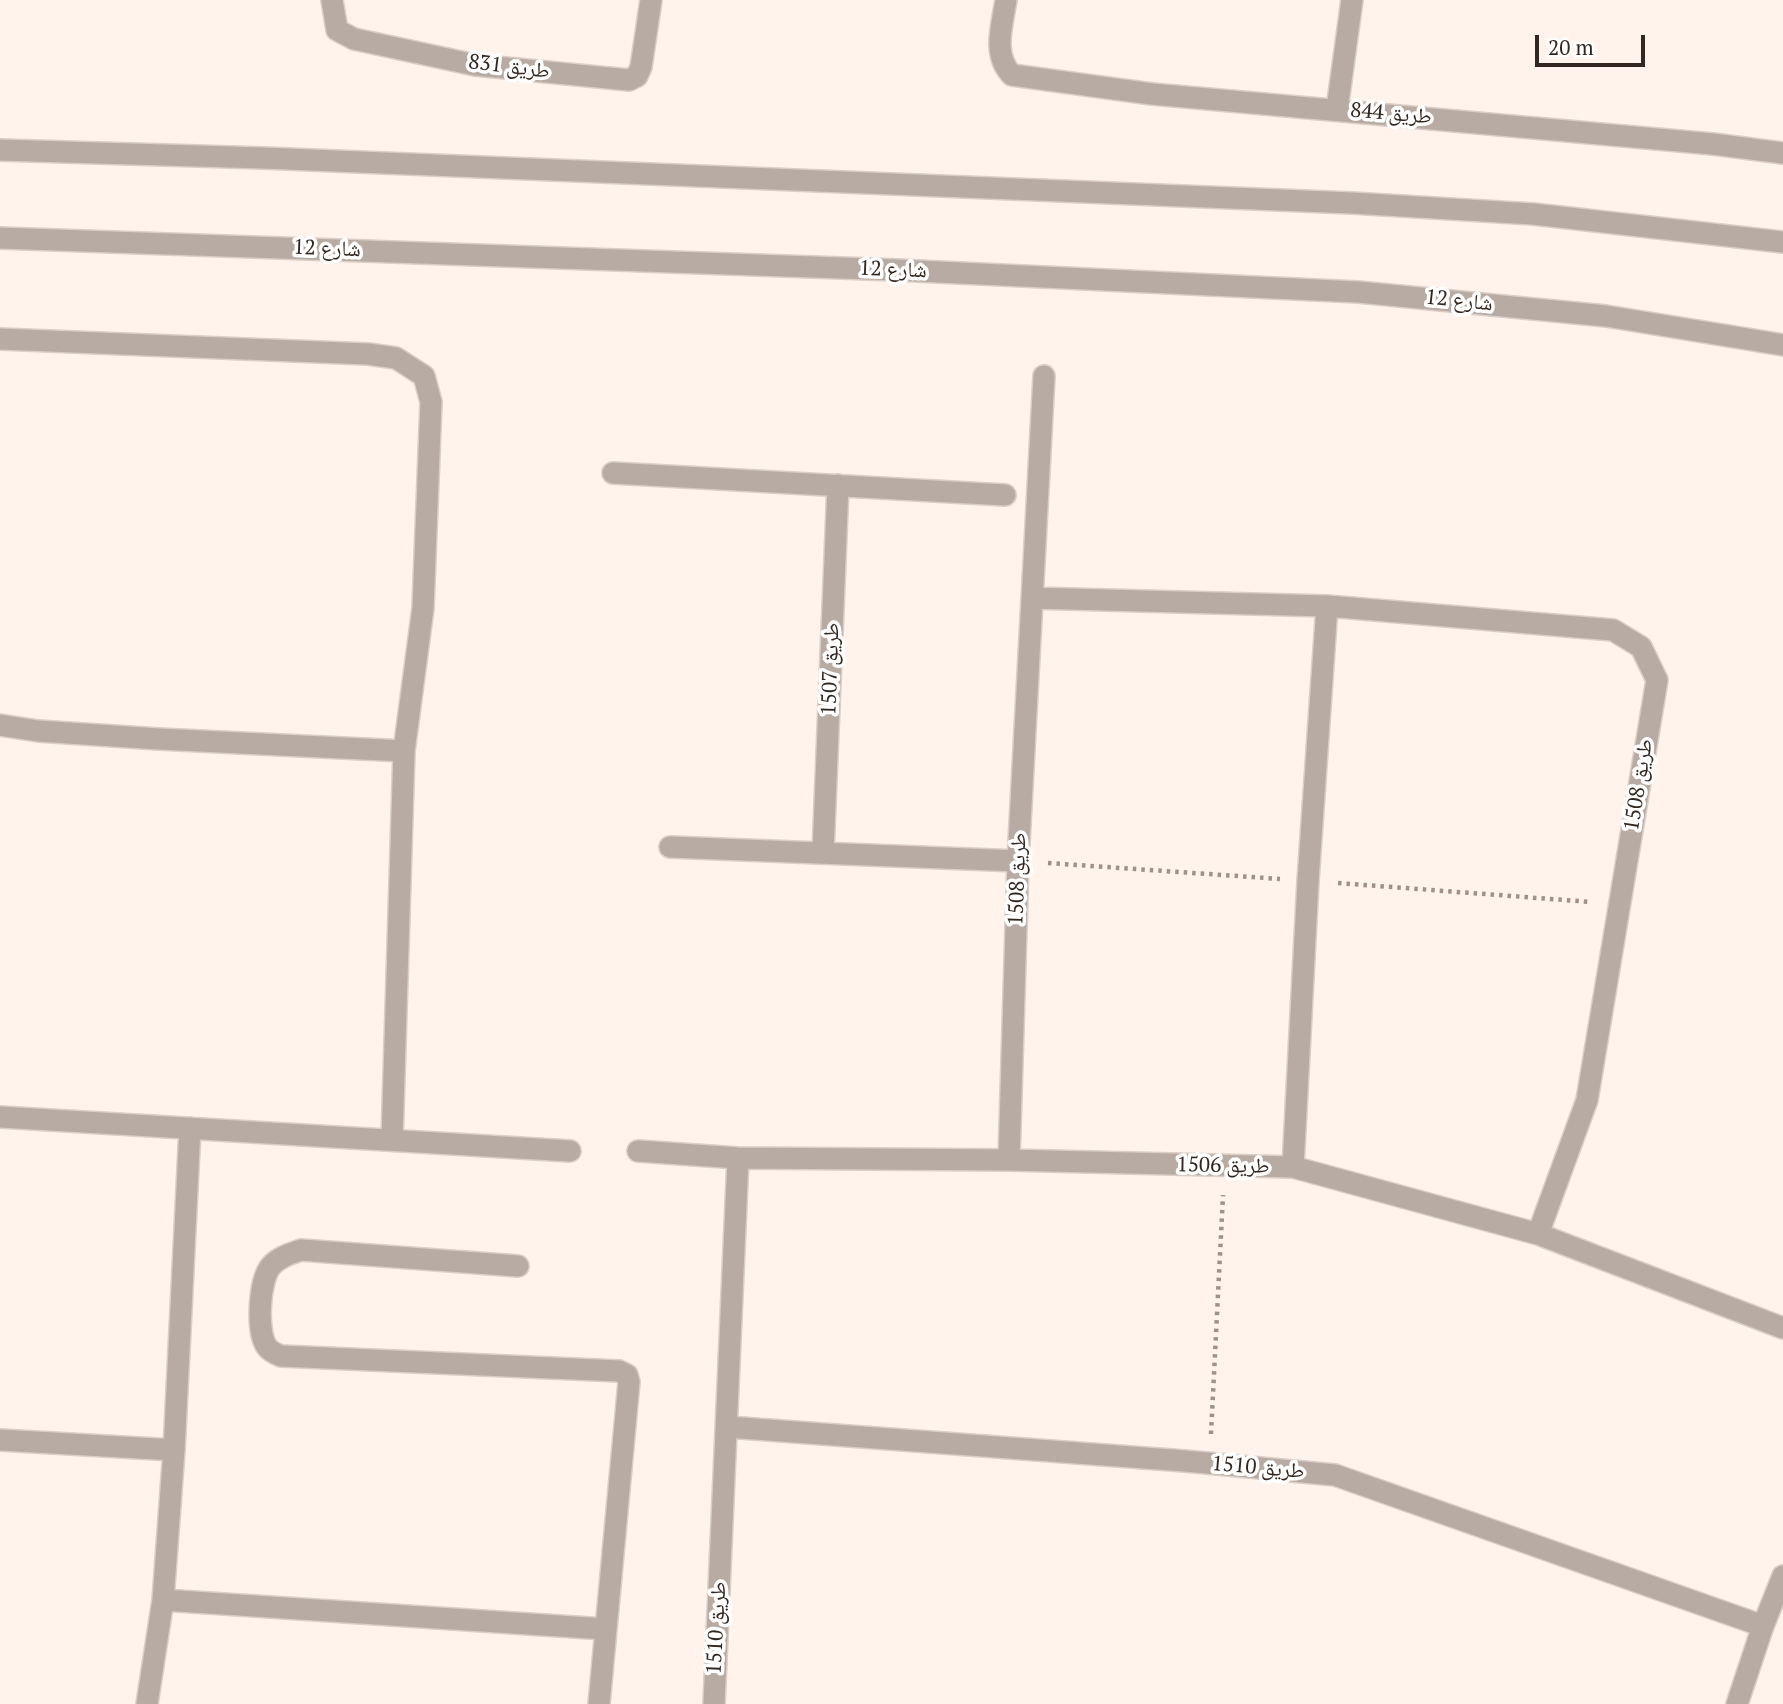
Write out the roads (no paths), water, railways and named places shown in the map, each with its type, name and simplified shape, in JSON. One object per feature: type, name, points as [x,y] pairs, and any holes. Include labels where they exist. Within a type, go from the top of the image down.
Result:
[{"type":"street","name":"طريق 831","points":[[332,0],[337,30],[354,39],[475,65],[629,80],[637,76],[641,67],[651,0]]},
{"type":"street","name":"طريق 844","points":[[1006,0],[999,50],[1003,66],[1012,75],[1139,92],[1713,144],[1783,153]]},
{"type":"street","points":[[1337,109],[1352,0]]},
{"type":"street","points":[[0,150],[263,158],[1366,204],[1533,214],[1783,242]]},
{"type":"street","name":"شارع 12","points":[[0,238],[897,270],[1358,292],[1606,316],[1783,345]]},
{"type":"street","points":[[0,339],[368,354],[396,358],[424,376],[431,402],[423,608],[404,751],[392,1140]]},
{"type":"street","name":"طريق 1508","points":[[1009,1160],[1018,861],[1044,376]]},
{"type":"street","points":[[613,473],[1005,495]]},
{"type":"street","name":"طريق 1507","points":[[823,853],[838,485]]},
{"type":"street","name":"طريق 1508","points":[[1032,598],[1327,606],[1613,630],[1642,647],[1657,680],[1587,1100],[1538,1234]]},
{"type":"street","points":[[1293,1167],[1308,881],[1327,606]]},
{"type":"street","points":[[0,724],[38,731],[404,751]]},
{"type":"street","points":[[670,847],[1018,861]]},
{"type":"street","points":[[0,1117],[570,1152]]},
{"type":"street","points":[[147,1704],[163,1601],[174,1450],[190,1128]]},
{"type":"street","name":"طريق 1506","points":[[638,1152],[738,1158],[1009,1160],[1293,1167],[1538,1234],[1783,1328]]},
{"type":"street","name":"طريق 1510","points":[[714,1704],[738,1158]]},
{"type":"street","points":[[519,1266],[301,1250],[284,1255],[271,1266],[262,1281],[260,1333],[268,1349],[281,1356],[619,1371],[627,1375],[629,1382],[599,1704]]},
{"type":"street","name":"طريق 1510","points":[[728,1427],[1335,1475],[1763,1626]]},
{"type":"street","points":[[0,1440],[174,1450]]},
{"type":"street","points":[[1737,1704],[1783,1576]]},
{"type":"street","points":[[163,1601],[606,1629]]}]
